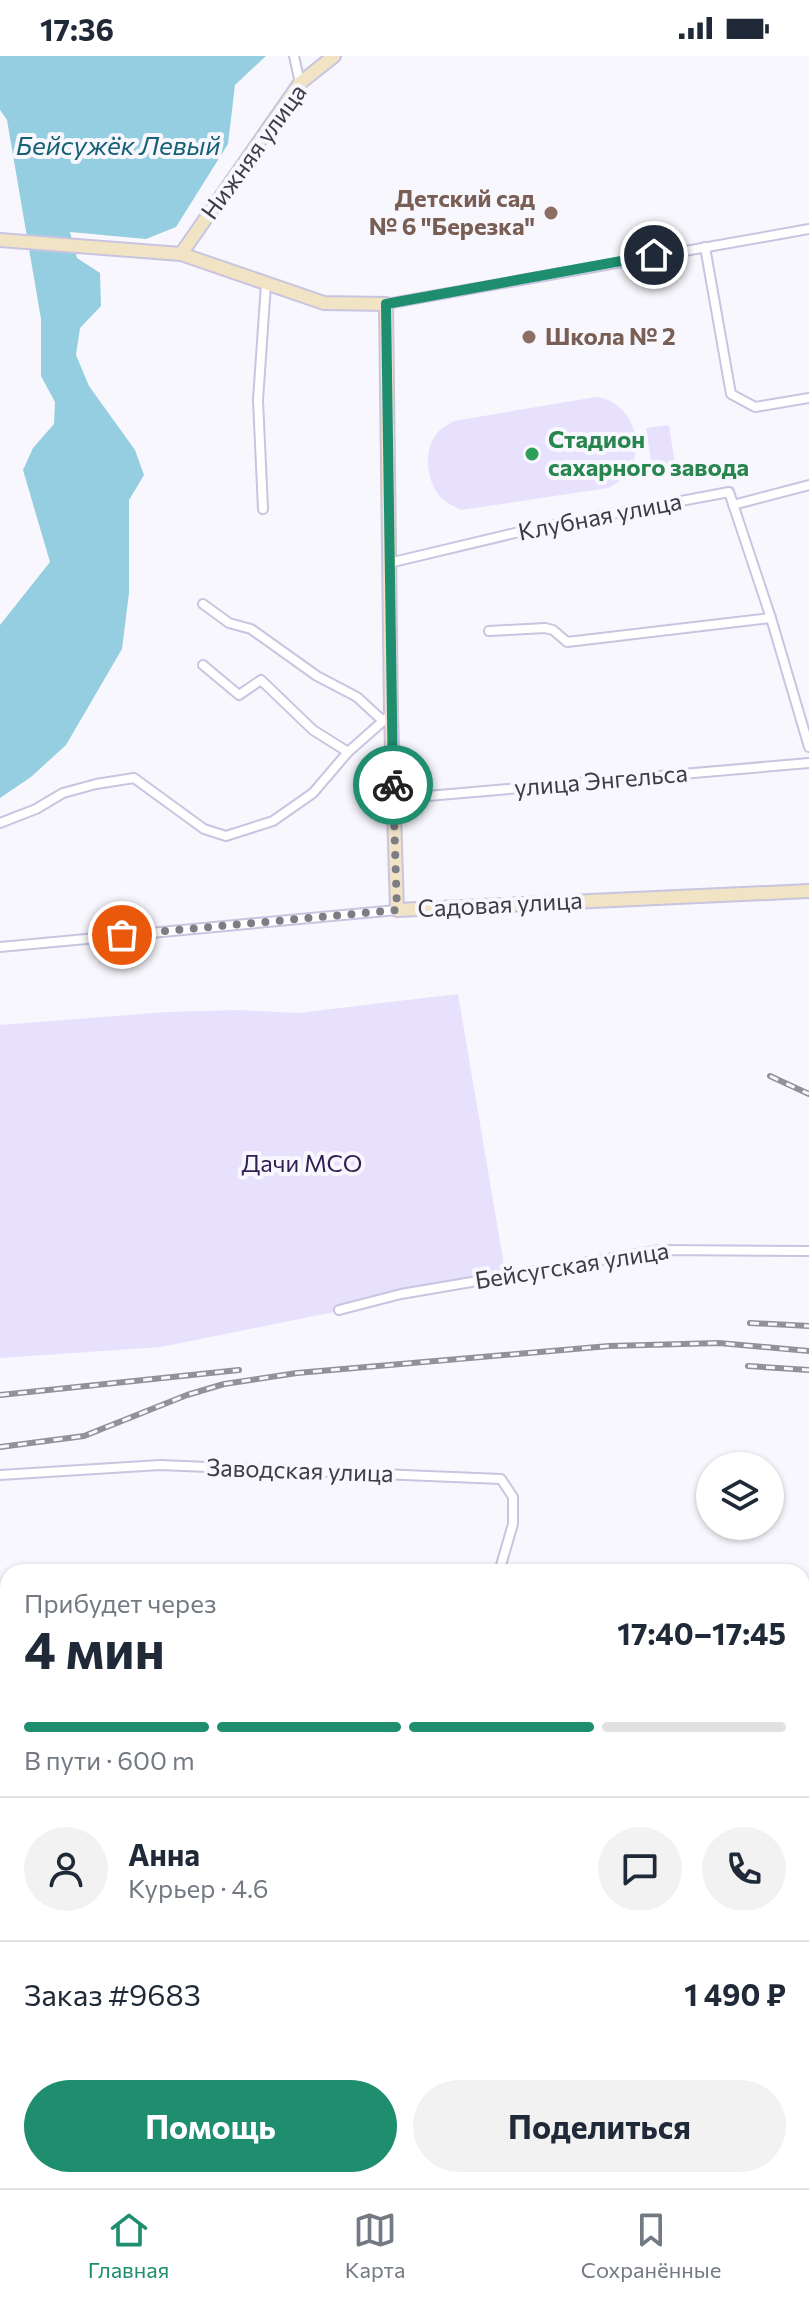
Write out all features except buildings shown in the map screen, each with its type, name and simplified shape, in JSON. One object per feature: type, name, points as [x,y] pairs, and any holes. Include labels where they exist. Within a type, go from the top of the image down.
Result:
[{"type":"street","points":[[294,56],[300,83]]},
{"type":"street","name":"Нижняя улица","points":[[181,254],[300,83],[334,56]]},
{"type":"street","points":[[0,240],[181,254],[324,303],[386,304],[809,229]]},
{"type":"street","points":[[705,247],[731,394],[755,407],[809,398]]},
{"type":"street","points":[[263,509],[258,400],[266,284]]},
{"type":"street","points":[[386,304],[387,717],[397,910]]},
{"type":"street","points":[[809,485],[733,505],[809,747]]},
{"type":"street","name":"Клубная улица","points":[[389,563],[532,529],[729,492],[733,505]]},
{"type":"street","points":[[203,604],[229,623],[251,629],[317,676],[387,717]]},
{"type":"street","points":[[489,631],[545,628],[553,630],[567,642],[771,618]]},
{"type":"street","points":[[203,665],[239,695],[261,680],[313,730],[348,752]]},
{"type":"street","points":[[799,713],[809,713]]},
{"type":"street","points":[[0,823],[36,809],[63,793],[134,778],[204,829],[226,836],[273,821],[313,793],[348,752],[387,717]]},
{"type":"street","name":"улица Энгельса","points":[[393,799],[809,763]]},
{"type":"street","name":"Садовая улица","points":[[0,947],[397,910],[809,891]]},
{"type":"street","name":"Бейсугская улица","points":[[339,1310],[401,1294],[660,1250],[809,1251]]},
{"type":"street","name":"Заводская улица","points":[[0,1475],[160,1465],[501,1479],[513,1497],[513,1524],[501,1564]]},
{"type":"green space","name":"Стадион сахарного завода","points":[[596,397],[611,402],[623,411],[635,437],[636,452],[631,466],[622,479],[608,488],[461,510],[445,501],[434,487],[428,468],[430,448],[438,432],[454,421]]},
{"type":"green space","points":[[669,425],[676,472],[653,475],[646,428]]},
{"type":"green space","name":"Дачи МСО","points":[[458,994],[506,1277],[161,1347],[0,1358],[0,1025],[167,1012],[237,1010],[298,1013]]},
{"type":"water","name":"Бейсужёк Левый","points":[[0,56],[266,56],[235,85],[228,144],[176,227],[146,239],[70,232],[77,258],[100,273],[101,306],[80,328],[76,355],[89,386],[135,450],[144,475],[129,500],[129,593],[122,649],[66,745],[31,777],[0,798],[0,625],[50,562],[23,470],[33,448],[54,424],[55,402],[41,376],[41,319],[7,120],[0,110]]},
{"type":"railway","points":[[770,1076],[809,1094]]},
{"type":"railway","points":[[750,1323],[809,1326]]},
{"type":"railway","points":[[0,1447],[84,1436],[187,1395],[224,1384],[297,1373],[609,1346],[719,1343],[809,1351]]},
{"type":"railway","points":[[748,1366],[809,1370]]},
{"type":"railway","points":[[0,1395],[239,1370]]},
{"type":"way so far","points":[[122,935],[397,910],[393,785]]},
{"type":"place","name":"Детский сад № 6 \"Березка\"","points":[[551,213]]},
{"type":"place","name":"Школа № 2","points":[[529,337]]},
{"type":"place","name":"Стадион сахарного завода","points":[[532,454]]},
{"type":"route","points":[[393,785],[386,304],[654,255]]}]
